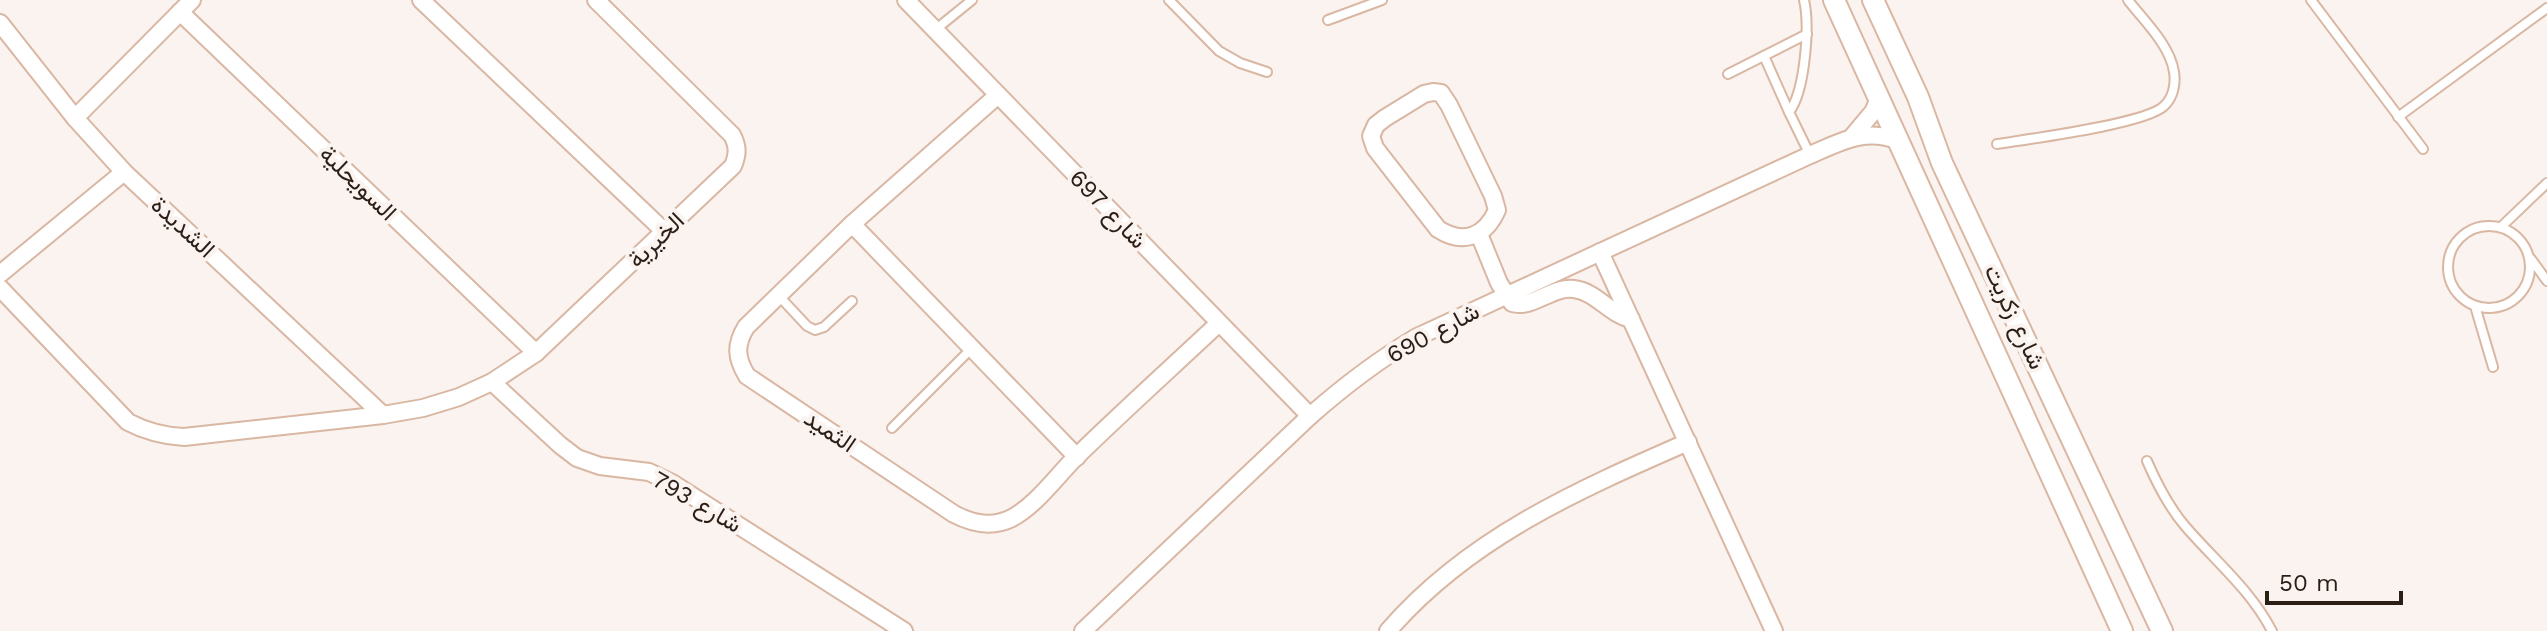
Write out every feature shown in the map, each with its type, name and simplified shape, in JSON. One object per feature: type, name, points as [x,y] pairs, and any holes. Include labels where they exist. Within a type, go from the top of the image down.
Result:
[{"type":"street","points":[[421,0],[665,232]]},
{"type":"street","name":"الخيرية","points":[[0,288],[128,422],[163,436],[184,437],[383,415],[423,408],[459,397],[492,382],[536,353],[733,166],[737,157],[737,144],[732,135],[596,0]]},
{"type":"street","name":"شارع 697","points":[[906,0],[1310,416]]},
{"type":"street","name":"شارع زكريت","points":[[1834,0],[2122,631]]},
{"type":"street","name":"شارع زكريت","points":[[1873,0],[1918,97],[1942,163],[2162,631]]},
{"type":"street","points":[[75,118],[186,6]]},
{"type":"street","name":"السويحلية","points":[[186,6],[536,353]]},
{"type":"street","name":"الشديدة","points":[[0,23],[75,118],[124,172],[383,415]]},
{"type":"street","points":[[1441,93],[1493,196],[1497,210],[1491,223],[1479,234],[1450,236],[1438,229],[1375,148],[1371,136],[1376,125],[1424,94],[1441,93]]},
{"type":"street","name":"الثميد","points":[[998,95],[852,224],[746,327],[739,338],[737,352],[747,376],[954,514],[968,521],[1000,523],[1014,517],[1219,323]]},
{"type":"street","name":"شارع 690","points":[[1852,137],[1873,112],[1880,97]]},
{"type":"street","name":"شارع 690","points":[[1083,631],[1310,416],[1346,385],[1417,337],[1852,137],[1876,134],[1899,141]]},
{"type":"street","points":[[0,274],[124,172]]},
{"type":"street","points":[[852,224],[1077,457]]},
{"type":"street","points":[[1479,234],[1505,296],[1512,303],[1521,305],[1559,290],[1574,289],[1593,297],[1619,316],[1631,319]]},
{"type":"street","points":[[1600,252],[1774,631]]},
{"type":"street","name":"شارع 793","points":[[492,382],[577,458],[600,466],[649,472],[672,483],[904,631]]},
{"type":"street","points":[[1388,631],[1442,579],[1526,518],[1587,486],[1688,442]]},
{"type":"lane","points":[[934,30],[972,0]]},
{"type":"lane","points":[[1169,0],[1219,51],[1240,63],[1267,72]]},
{"type":"lane","points":[[1328,20],[1382,0]]},
{"type":"lane","points":[[1789,112],[1796,103],[1807,34],[1804,0]]},
{"type":"lane","points":[[1997,144],[2137,120],[2163,108],[2171,98],[2174,86],[2171,60],[2128,0]]},
{"type":"lane","points":[[2311,0],[2423,149]]},
{"type":"lane","points":[[2398,117],[2547,8]]},
{"type":"lane","points":[[1728,74],[1807,34]]},
{"type":"lane","points":[[1764,56],[1810,155]]},
{"type":"lane","points":[[2501,227],[2547,183]]},
{"type":"lane","points":[[2483,226],[2501,227],[2515,234],[2525,245],[2530,259],[2531,273],[2524,290],[2510,303],[2493,309],[2475,306],[2459,296],[2450,281],[2447,263],[2453,245],[2466,232],[2483,226]]},
{"type":"lane","points":[[2530,259],[2547,281]]},
{"type":"lane","points":[[779,295],[807,326],[815,330],[824,327],[852,301]]},
{"type":"lane","points":[[2475,306],[2493,367]]},
{"type":"lane","points":[[892,428],[972,348]]},
{"type":"lane","points":[[2147,461],[2157,484],[2184,525],[2236,580],[2272,631]]}]
